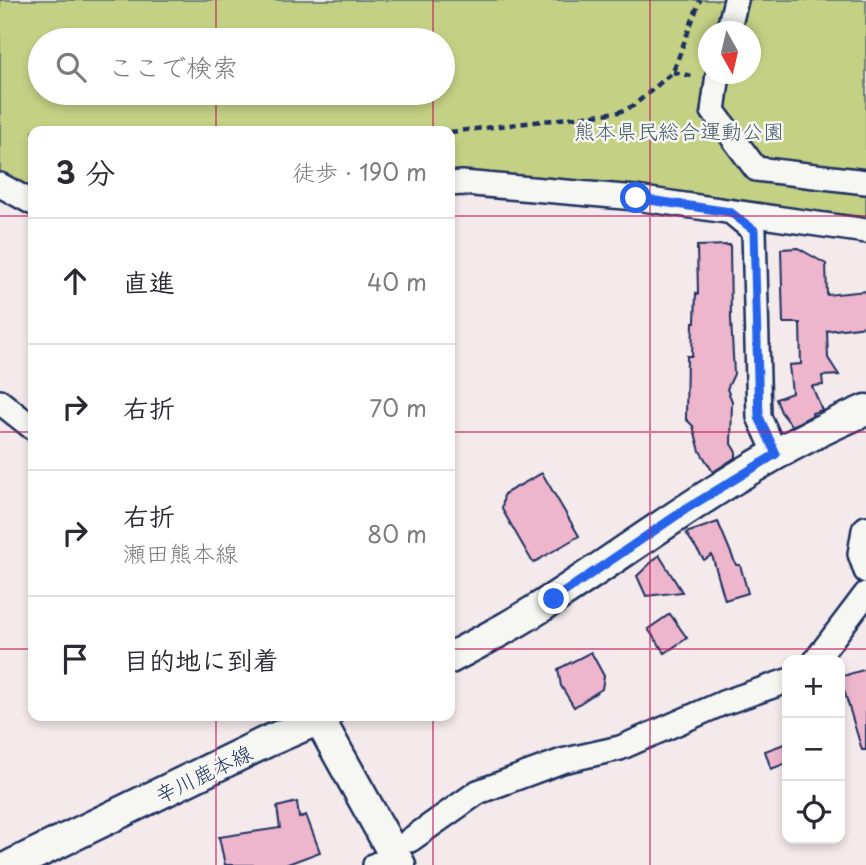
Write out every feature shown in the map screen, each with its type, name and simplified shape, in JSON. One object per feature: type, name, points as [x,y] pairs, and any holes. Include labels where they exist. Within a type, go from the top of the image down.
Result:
[{"type":"main road","points":[[455,654],[554,599],[686,509],[776,454],[837,421],[866,410]]},
{"type":"main road","name":"辛川鹿本線","points":[[12,865],[312,721]]},
{"type":"main road","name":"辛川鹿本線","points":[[323,721],[390,859]]},
{"type":"street","points":[[731,21],[736,0]]},
{"type":"street","points":[[717,84],[713,111],[756,169],[866,182]]},
{"type":"street","points":[[455,184],[636,198],[866,231]]},
{"type":"street","points":[[0,185],[28,200]]},
{"type":"street","points":[[730,212],[754,230],[759,417],[776,454]]},
{"type":"street","points":[[0,402],[28,424]]},
{"type":"street","points":[[866,528],[860,554],[866,571]]},
{"type":"street","points":[[820,655],[866,594]]},
{"type":"street","points":[[390,859],[478,792],[562,761],[620,748],[723,703],[782,683]]},
{"type":"path","points":[[455,131],[619,112],[633,106],[673,72],[700,0]]},
{"type":"green space","name":"熊本県民総合運動公園","points":[[0,0],[866,0],[866,217],[639,189],[455,177],[455,126],[28,126],[28,186],[0,172]]},
{"type":"building","points":[[730,245],[734,374],[727,389],[732,401],[731,444],[736,457],[713,472],[700,451],[693,426],[686,419],[687,356],[692,356],[693,322],[696,293],[698,294],[697,246]]},
{"type":"building","points":[[798,248],[826,264],[827,295],[866,291],[866,326],[827,331],[828,358],[839,375],[822,376],[823,385],[812,386],[822,410],[792,426],[781,412],[776,399],[792,393],[789,365],[801,364],[800,323],[783,323],[781,249]]},
{"type":"building","points":[[542,473],[579,536],[533,563],[502,509],[504,494]]},
{"type":"building","points":[[718,522],[736,565],[740,565],[748,593],[725,600],[712,555],[704,560],[686,533]]},
{"type":"building","points":[[659,555],[682,592],[646,596],[637,576]]},
{"type":"building","points":[[670,614],[687,638],[665,653],[648,629]]},
{"type":"building","points":[[591,652],[604,676],[602,689],[574,707],[561,686],[558,669]]},
{"type":"building","points":[[866,669],[866,750],[862,750],[845,694],[845,675]]},
{"type":"building","points":[[782,745],[782,765],[771,769],[765,751]]},
{"type":"building","points":[[297,802],[299,818],[306,815],[320,852],[285,865],[225,865],[219,837],[280,828],[277,807]]},
{"type":"route","points":[[554,599],[686,509],[776,454],[759,417],[754,230],[730,212],[636,198]]}]
